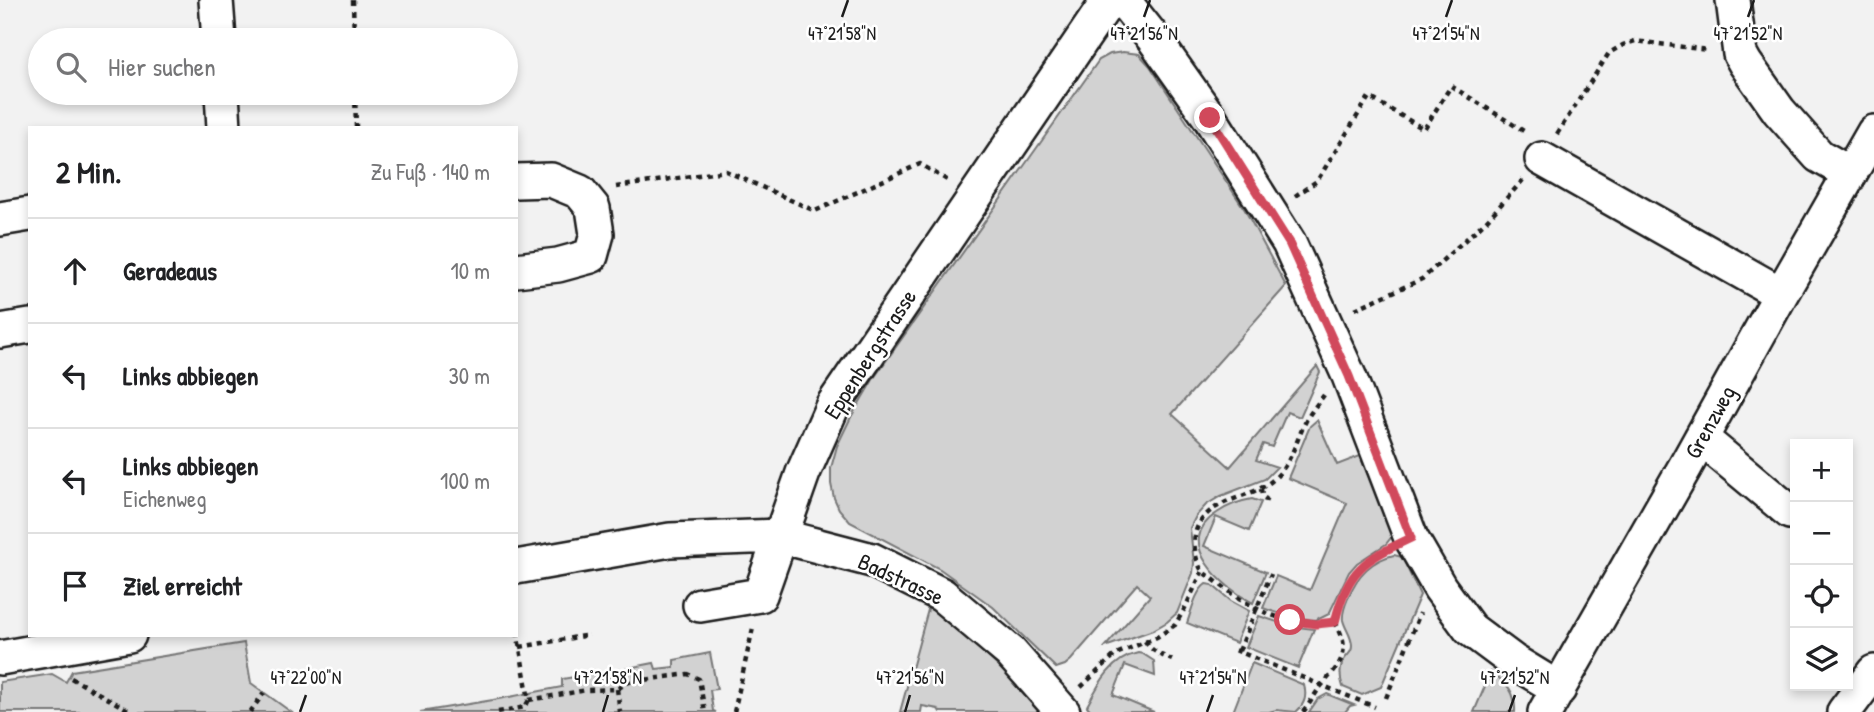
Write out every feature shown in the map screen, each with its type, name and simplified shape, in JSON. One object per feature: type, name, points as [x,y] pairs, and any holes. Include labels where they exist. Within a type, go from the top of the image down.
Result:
[{"type":"street","points":[[216,0],[218,28]]},
{"type":"street","name":"Eppenbergstrasse","points":[[760,595],[803,473],[833,405],[1110,0]]},
{"type":"street","points":[[1123,0],[1210,118],[1289,243],[1349,376],[1411,538],[1440,588],[1470,629],[1513,661],[1552,701]]},
{"type":"street","points":[[1733,0],[1740,54],[1745,63],[1779,111],[1819,156],[1849,173]]},
{"type":"street","points":[[223,105],[224,126]]},
{"type":"street","points":[[244,105],[245,126]]},
{"type":"street","name":"Grenzweg","points":[[1552,701],[1874,132]]},
{"type":"street","points":[[1540,149],[1781,293]]},
{"type":"street","points":[[518,181],[551,180],[580,192],[593,208],[597,234],[591,256],[558,265],[518,270]]},
{"type":"street","points":[[0,219],[28,214]]},
{"type":"street","points":[[0,331],[28,326]]},
{"type":"street","points":[[1701,438],[1790,512]]},
{"type":"street","points":[[518,567],[670,540],[780,536]]},
{"type":"street","name":"Badstrasse","points":[[780,536],[872,560],[942,595],[1010,652],[1062,711]]},
{"type":"street","points":[[700,605],[760,595]]},
{"type":"street","points":[[0,657],[112,637]]},
{"type":"street","points":[[1844,712],[1874,672]]},
{"type":"path","points":[[353,0],[354,28]]},
{"type":"path","points":[[1270,213],[1317,181],[1369,97],[1424,129],[1451,86],[1540,149]]},
{"type":"path","points":[[355,105],[356,126]]},
{"type":"path","points":[[580,192],[726,171],[815,211],[920,164],[975,197]]},
{"type":"path","points":[[1335,622],[1302,623],[1278,617],[1242,602],[1202,572],[1194,540],[1198,527],[1208,514],[1223,503],[1261,489],[1275,478],[1289,462],[1309,415],[1325,394],[1349,376]]},
{"type":"path","points":[[1261,489],[1265,503]]},
{"type":"path","points":[[1303,712],[1334,673],[1344,647],[1343,635],[1335,622],[1338,608],[1353,576],[1378,554],[1411,538]]},
{"type":"path","points":[[1062,711],[1116,654],[1175,625],[1202,572]]},
{"type":"path","points":[[1271,574],[1237,650],[1375,707]]},
{"type":"path","points":[[1386,698],[1420,611],[1440,588]]},
{"type":"path","points":[[734,712],[760,595]]},
{"type":"path","points":[[520,647],[589,635]]},
{"type":"path","points":[[497,712],[525,707],[529,700],[518,636]]},
{"type":"path","points":[[1145,641],[1157,654],[1172,660]]},
{"type":"path","points":[[41,650],[52,664],[69,677],[132,712]]},
{"type":"path","points":[[529,700],[587,690],[617,689],[629,682],[688,674],[699,679],[705,712]]},
{"type":"path","points":[[617,689],[620,712]]},
{"type":"path","points":[[250,712],[264,693]]},
{"type":"shaded area","points":[[1110,54],[1139,54],[1150,66],[1245,210],[1286,286],[1172,414],[1230,467],[1317,366],[1320,372],[1300,417],[1287,412],[1272,447],[1263,444],[1256,460],[1277,467],[1265,479],[1221,496],[1206,505],[1196,516],[1190,528],[1193,573],[1177,613],[1153,630],[1105,647],[1150,596],[1137,584],[1071,660],[1056,668],[993,607],[940,569],[850,522],[834,498],[831,468],[837,446],[874,378],[1099,60]]},
{"type":"shaded area","points":[[1317,420],[1337,465],[1360,456],[1393,535],[1386,544],[1357,563],[1349,572],[1329,614],[1317,620],[1296,618],[1263,608],[1276,576],[1310,590],[1347,503],[1288,478],[1310,426]]},
{"type":"shaded area","points":[[1252,499],[1261,502],[1249,531],[1216,517],[1204,546],[1266,572],[1253,603],[1228,586],[1206,563],[1200,550],[1199,537],[1204,525],[1217,513]]},
{"type":"shaded area","points":[[1394,555],[1402,557],[1420,595],[1381,687],[1362,695],[1343,687],[1341,681],[1341,666],[1352,646],[1343,612],[1351,590],[1360,576],[1371,565]]},
{"type":"shaded area","points":[[1206,584],[1212,585],[1231,601],[1249,611],[1236,643],[1187,623],[1196,596]]},
{"type":"shaded area","points":[[929,606],[988,656],[1042,712],[940,712],[938,709],[922,706],[921,712],[900,712]]},
{"type":"shaded area","points":[[1259,616],[1290,626],[1314,629],[1298,668],[1246,647]]},
{"type":"shaded area","points":[[244,643],[251,683],[291,712],[0,712],[0,682],[52,674],[66,682],[72,671]]},
{"type":"shaded area","points":[[710,653],[717,689],[710,690],[713,711],[716,712],[420,712],[562,687],[562,679],[598,673],[600,679],[618,676],[618,670],[654,663],[656,669],[674,667],[674,660]]},
{"type":"shaded area","points":[[1138,653],[1154,661],[1155,676],[1125,665],[1113,695],[1154,712],[1092,712],[1087,706],[1107,673],[1120,661]]},
{"type":"shaded area","points":[[1252,663],[1304,685],[1304,700],[1296,712],[1233,712]]},
{"type":"shaded area","points":[[1491,672],[1509,689],[1514,699],[1515,712],[1474,712]]},
{"type":"shaded area","points":[[1327,694],[1354,705],[1345,712],[1309,712],[1318,699]]},
{"type":"route","points":[[1210,118],[1289,243],[1349,376],[1411,538],[1378,554],[1353,576],[1338,608],[1335,622],[1316,624],[1290,620]]}]
